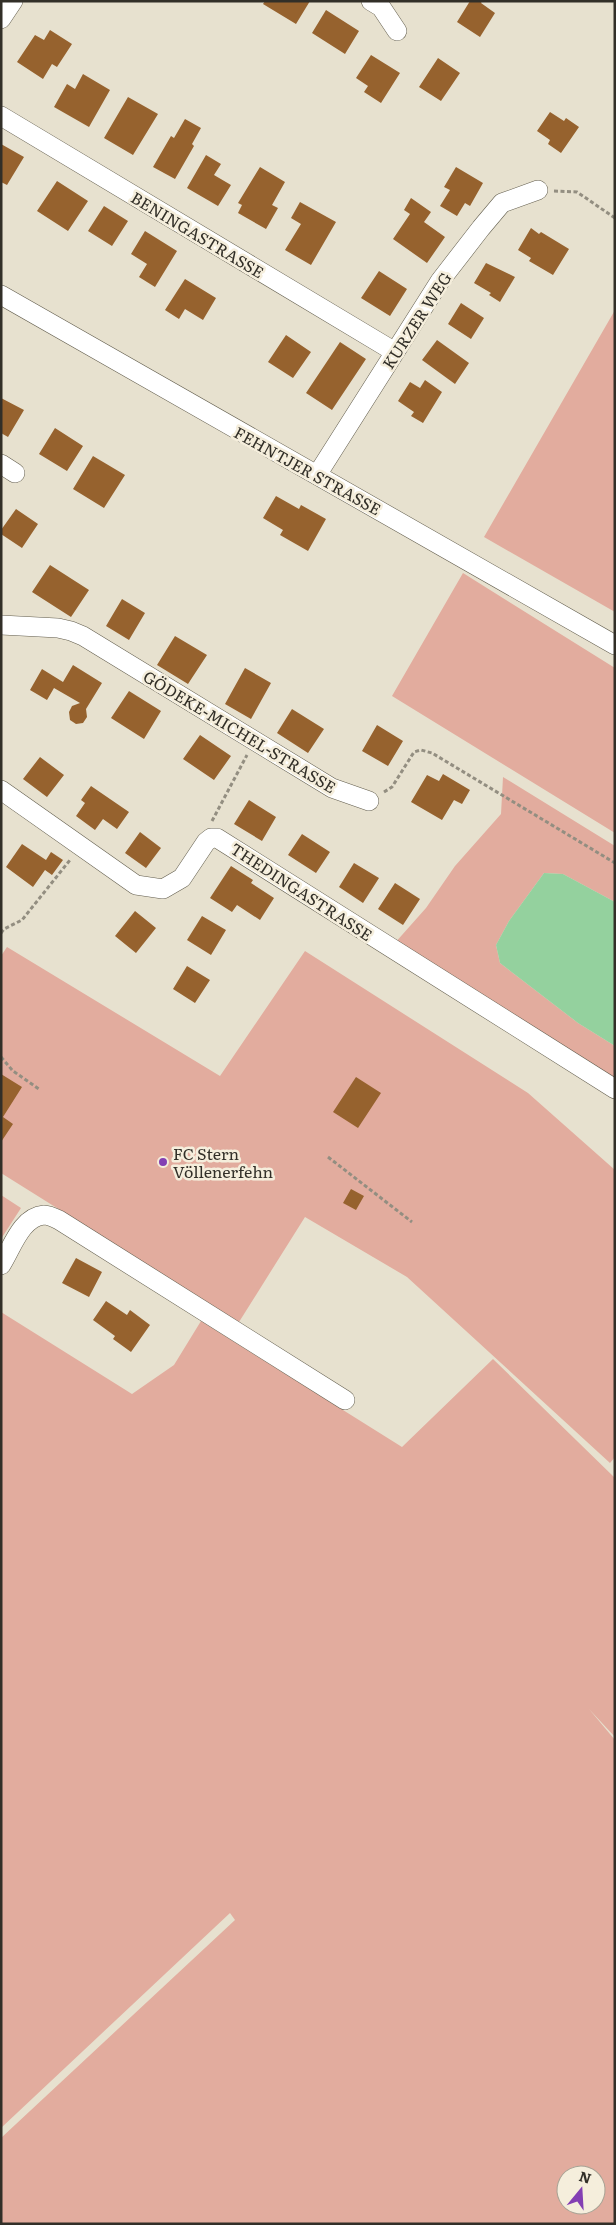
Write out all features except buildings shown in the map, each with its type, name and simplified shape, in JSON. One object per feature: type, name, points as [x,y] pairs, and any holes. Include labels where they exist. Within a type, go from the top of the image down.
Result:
[{"type":"street","points":[[1,19],[13,1]]},
{"type":"street","points":[[371,1],[381,7],[397,31]]},
{"type":"street","name":"BENINGASTRASSE","points":[[1,116],[395,352]]},
{"type":"street","name":"KURZER WEG","points":[[317,475],[440,281],[502,203],[538,190]]},
{"type":"street","name":"FEHNTJER STRASSE","points":[[1,295],[615,645]]},
{"type":"street","name":"GÖDEKE-MICHEL-STRASSE","points":[[1,625],[71,630],[332,788],[369,801]]},
{"type":"street","name":"THEDINGASTRASSE","points":[[1,790],[136,886],[163,889],[182,878],[202,847],[211,838],[224,842],[615,1089]]},
{"type":"street","points":[[1,1265],[14,1241],[27,1223],[35,1218],[46,1215],[59,1220],[345,1400]]},
{"type":"path","points":[[538,190],[577,192],[615,218]]},
{"type":"path","points":[[211,838],[209,826],[255,740]]},
{"type":"path","points":[[369,801],[392,788],[414,752],[422,750],[432,753],[615,863]]},
{"type":"path","points":[[1,933],[4,928],[22,920],[81,846]]},
{"type":"path","points":[[1,1057],[13,1071],[39,1089]]},
{"type":"path","points":[[328,1157],[412,1222]]},
{"type":"shaded area","points":[[615,310],[615,612],[484,537]]},
{"type":"shaded area","points":[[463,573],[615,668],[615,833],[392,696]]},
{"type":"shaded area","points":[[503,777],[615,846],[615,902],[563,874],[544,873],[509,921],[496,945],[500,963],[578,1023],[615,1046],[615,1078],[394,944],[426,908],[455,866],[501,814]]},
{"type":"shaded area","points":[[544,873],[563,874],[615,902],[615,1046],[578,1023],[500,963],[496,945],[509,921]]},
{"type":"shaded area","points":[[7,947],[220,1076],[305,951],[528,1093],[615,1170],[615,1457],[610,1463],[407,1277],[305,1217],[239,1322],[1,1173],[1,956]]},
{"type":"shaded area","points":[[1,1195],[21,1208],[1,1239]]},
{"type":"shaded area","points":[[1,1312],[132,1394],[174,1365],[201,1321],[402,1447],[493,1359],[615,1478],[615,1737],[589,1709],[615,1740],[615,2224],[1,2224],[1,2138],[235,1920],[230,1913],[1,2128]]},
{"type":"place","name":"FC Stern Völlenerfehn","points":[[163,1162]]}]
